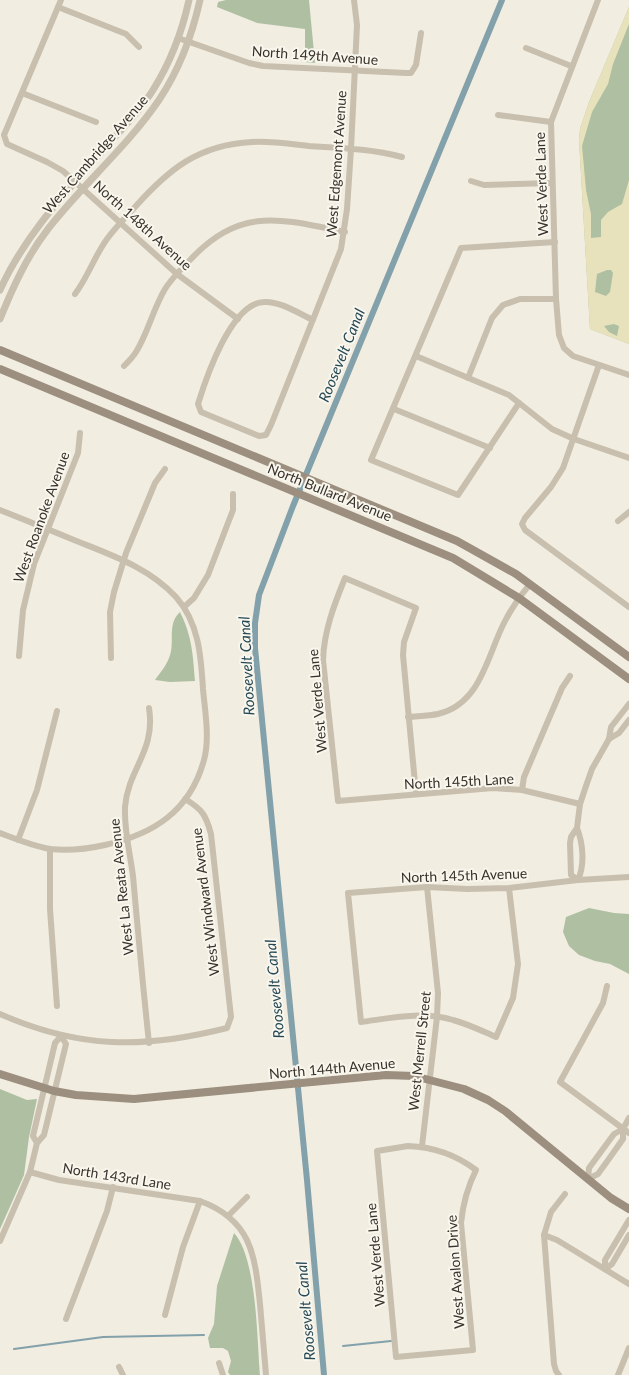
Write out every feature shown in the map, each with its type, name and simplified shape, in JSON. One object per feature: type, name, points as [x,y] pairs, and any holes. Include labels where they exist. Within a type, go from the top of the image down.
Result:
[{"type":"main road","name":"North Bullard Avenue","points":[[0,350],[451,538],[497,562],[530,584],[629,657]]},
{"type":"main road","name":"North Bullard Avenue","points":[[0,369],[453,558],[520,598],[629,679]]},
{"type":"main road","name":"North 144th Avenue","points":[[0,1074],[54,1091],[76,1095],[134,1099],[386,1075],[430,1079],[464,1089],[499,1107],[522,1123],[588,1179],[629,1209]]},
{"type":"street","points":[[61,0],[22,93],[96,122]]},
{"type":"street","name":"West Cambridge Avenue","points":[[0,290],[29,237],[46,215],[146,100],[166,66],[178,38],[189,0]]},
{"type":"street","name":"West Cambridge Avenue","points":[[0,319],[12,289],[48,228],[153,109],[176,71],[188,42],[200,0]]},
{"type":"street","name":"West Edgemont Avenue","points":[[238,319],[217,352],[199,398],[198,408],[204,414],[259,436],[266,435],[341,249],[345,232],[357,25],[354,0]]},
{"type":"street","name":"West Verde Lane","points":[[490,448],[458,495],[371,460],[394,409],[461,248],[555,242],[550,122],[598,0]]},
{"type":"street","points":[[58,7],[126,34],[139,47]]},
{"type":"street","name":"North 149th Avenue","points":[[178,38],[249,63],[263,66],[411,73],[416,65],[421,33]]},
{"type":"street","points":[[526,48],[572,66]]},
{"type":"street","name":"North 148th Avenue","points":[[22,93],[4,135],[7,144],[63,171],[84,188],[177,274],[238,319]]},
{"type":"street","points":[[498,115],[550,122]]},
{"type":"street","points":[[75,294],[84,282],[99,251],[121,222],[154,186],[174,168],[197,155],[233,144],[254,142],[351,149],[386,153],[402,157]]},
{"type":"street","points":[[471,181],[484,185],[552,183]]},
{"type":"street","points":[[124,366],[136,353],[165,289],[177,274],[214,237],[230,228],[265,220],[287,220],[345,232]]},
{"type":"street","points":[[555,242],[556,299],[559,335],[564,348],[573,356],[629,375]]},
{"type":"street","points":[[468,378],[492,318],[503,305],[520,299],[556,299]]},
{"type":"street","points":[[238,319],[248,307],[263,302],[276,304],[313,320]]},
{"type":"street","points":[[416,356],[509,395],[552,429],[574,439],[629,458]]},
{"type":"street","points":[[599,366],[574,439],[558,478],[523,522],[525,530],[629,607]]},
{"type":"street","points":[[394,409],[490,448],[519,402]]},
{"type":"street","name":"West Roanoke Avenue","points":[[19,656],[23,610],[34,564],[46,529],[78,453],[80,433]]},
{"type":"street","points":[[111,658],[110,612],[114,592],[124,560],[155,484],[165,469]]},
{"type":"street","points":[[184,607],[194,598],[208,575],[233,510],[233,494]]},
{"type":"street","points":[[0,510],[124,560],[153,576],[184,607],[193,624],[199,644],[207,739],[205,758],[198,780],[185,799],[165,820],[143,834],[128,840],[75,849],[50,849],[0,833]]},
{"type":"street","points":[[618,521],[629,512]]},
{"type":"street","name":"West Verde Lane","points":[[338,801],[323,660],[323,645],[332,612],[345,578],[416,608],[403,648],[408,717]]},
{"type":"street","points":[[416,794],[408,717],[440,714],[457,706],[467,697],[481,679],[504,623],[530,584]]},
{"type":"street","points":[[522,790],[524,777],[562,688],[570,676]]},
{"type":"street","points":[[576,828],[581,839],[582,872],[578,880],[571,875],[570,843],[571,837],[576,828],[580,804],[592,769],[609,739],[611,727],[629,704]]},
{"type":"street","name":"West La Reata Avenue","points":[[149,708],[151,721],[149,741],[128,792],[125,806],[125,822],[149,1043]]},
{"type":"street","points":[[18,840],[37,790],[58,711]]},
{"type":"street","points":[[609,739],[619,733],[629,720]]},
{"type":"street","name":"North 145th Lane","points":[[338,801],[493,788],[522,790],[580,804]]},
{"type":"street","name":"West Windward Avenue","points":[[149,1043],[201,1035],[227,1028],[229,1025],[230,1017],[211,834],[207,818],[201,810],[185,799]]},
{"type":"street","points":[[50,849],[50,909],[57,1006]]},
{"type":"street","name":"North 145th Avenue","points":[[437,1017],[419,1016],[361,1022],[348,893],[428,886],[467,889],[509,888],[578,880],[629,877]]},
{"type":"street","name":"West Merrell Street","points":[[422,1146],[437,1017],[437,970],[428,886]]},
{"type":"street","points":[[437,1017],[468,1024],[496,1037],[513,998],[518,964],[509,888]]},
{"type":"street","points":[[607,986],[603,1003],[560,1082],[629,1133]]},
{"type":"street","points":[[0,1014],[40,1030],[61,1036],[101,1041],[149,1043]]},
{"type":"street","points":[[37,1143],[33,1136],[55,1043],[61,1036]]},
{"type":"street","points":[[0,1241],[30,1172],[37,1143],[44,1135],[66,1044],[61,1036]]},
{"type":"street","points":[[588,1179],[598,1174],[623,1139],[623,1129],[629,1118]]},
{"type":"street","points":[[588,1179],[589,1168],[614,1134],[623,1129]]},
{"type":"street","name":"West Verde Lane","points":[[422,1146],[408,1146],[377,1151],[396,1357],[473,1350]]},
{"type":"street","name":"West Avalon Drive","points":[[422,1146],[462,1159],[476,1170],[468,1186],[463,1204],[461,1223],[473,1350]]},
{"type":"street","name":"North 143rd Lane","points":[[30,1172],[59,1180],[200,1201],[219,1209],[228,1216],[248,1240],[256,1266],[266,1375]]},
{"type":"street","points":[[66,1319],[107,1211],[112,1187]]},
{"type":"street","points":[[559,1375],[554,1364],[544,1236],[551,1212],[565,1194]]},
{"type":"street","points":[[228,1216],[247,1197]]},
{"type":"street","points":[[165,1315],[183,1247],[200,1201]]},
{"type":"street","points":[[605,1269],[605,1260],[629,1220]]},
{"type":"street","points":[[605,1269],[612,1264],[629,1235]]},
{"type":"street","points":[[544,1236],[557,1240],[629,1284]]},
{"type":"street","points":[[618,1375],[629,1348]]},
{"type":"street","points":[[219,1363],[223,1375]]},
{"type":"street","points":[[119,1367],[123,1375]]},
{"type":"green space","points":[[226,0],[309,0],[315,63],[305,62],[305,29],[257,23],[217,7],[218,2]]},
{"type":"green space","points":[[629,7],[629,344],[590,329],[579,140],[580,129],[589,102]]},
{"type":"green space","points":[[180,612],[187,629],[193,654],[195,681],[170,682],[155,680],[165,667],[169,658],[172,646],[173,623]]},
{"type":"green space","points":[[589,908],[614,913],[629,914],[629,974],[610,964],[595,961],[579,955],[569,946],[563,932],[566,917]]},
{"type":"green space","points":[[0,1089],[27,1100],[37,1099],[29,1137],[24,1175],[0,1229]]},
{"type":"green space","points":[[234,1233],[242,1245],[252,1280],[257,1321],[260,1375],[230,1375],[228,1372],[231,1361],[228,1351],[223,1348],[210,1348],[208,1338],[214,1324],[217,1286]]},
{"type":"sand","points":[[629,7],[629,24],[613,64],[608,84],[592,112],[582,146],[586,190],[591,214],[591,238],[601,237],[601,220],[608,212],[622,204],[629,180],[629,344],[590,329],[579,140],[580,129],[589,102]],"holes":[[[611,270],[613,273],[610,292],[606,296],[595,292],[597,274]],[[614,324],[619,326],[617,336],[609,332],[604,326]]]},
{"type":"waterway","name":"Roosevelt Canal","points":[[324,1375],[307,1180],[255,648],[255,623],[259,595],[293,506],[502,0]]},
{"type":"waterway","points":[[14,1349],[103,1337],[204,1335]]},
{"type":"waterway","points":[[343,1346],[391,1341]]}]
